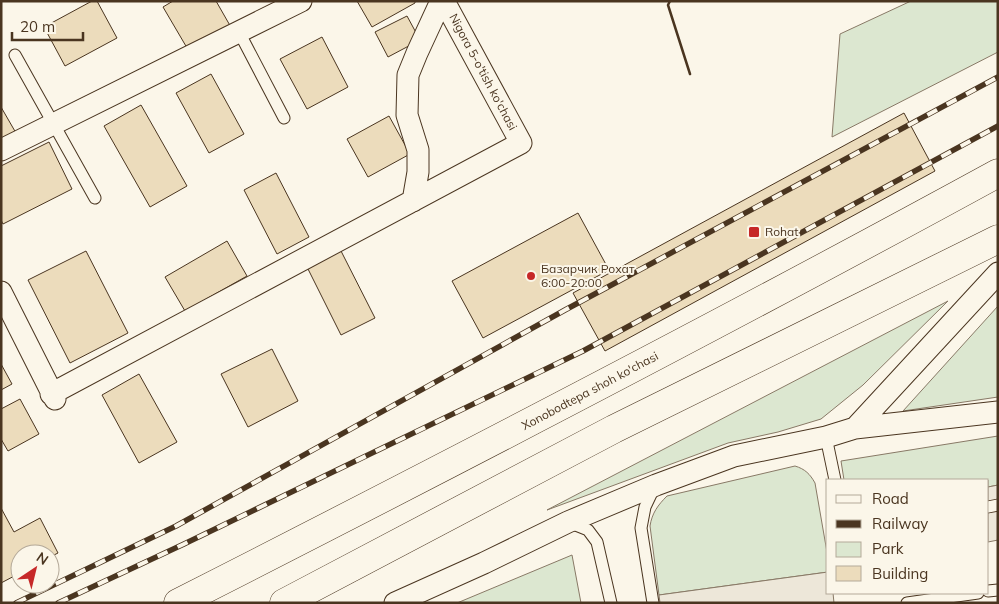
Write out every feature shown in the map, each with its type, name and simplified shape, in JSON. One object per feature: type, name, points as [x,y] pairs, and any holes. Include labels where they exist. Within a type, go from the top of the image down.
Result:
[{"type":"highway","name":"Xonobodtepa shoh ko'chasi","points":[[178,603],[501,438],[829,265],[998,173]]},
{"type":"highway","points":[[284,603],[614,430],[998,239]]},
{"type":"street","points":[[1,150],[301,1]]},
{"type":"street","points":[[1,292],[53,396],[413,201],[418,172],[418,150],[407,115],[408,75],[416,53],[441,1]]},
{"type":"street","name":"Nigora 5-o'tish ko'chasi","points":[[413,201],[521,143],[444,1]]},
{"type":"street","points":[[855,428],[998,273]]},
{"type":"street","points":[[394,603],[484,563],[568,522],[656,485],[734,456],[826,437],[855,428],[998,412]]},
{"type":"lane","points":[[239,32],[284,118]]},
{"type":"lane","points":[[15,55],[95,198]]},
{"type":"lane","points":[[826,437],[835,479]]},
{"type":"lane","points":[[653,603],[641,528],[644,507],[656,485]]},
{"type":"lane","points":[[568,522],[588,530],[597,542],[612,603]]},
{"type":"lane","points":[[907,603],[971,594]]},
{"type":"green space","points":[[911,1],[998,1],[998,52],[832,137],[840,34]]},
{"type":"green space","points":[[948,301],[863,385],[821,419],[778,432],[728,443],[547,510]]},
{"type":"green space","points":[[998,306],[998,397],[903,411]]},
{"type":"green space","points":[[998,436],[998,485],[989,487],[989,479],[844,479],[841,461]]},
{"type":"green space","points":[[795,466],[802,469],[807,472],[815,483],[826,546],[826,572],[659,595],[650,526],[652,517],[667,496]]},
{"type":"green space","points":[[572,555],[581,603],[457,603]]},
{"type":"shaded area","points":[[998,485],[998,540],[989,542],[989,487]]},
{"type":"shaded area","points":[[826,572],[826,594],[833,594],[834,603],[660,603],[659,595]]},
{"type":"building","points":[[92,1],[97,1],[117,38],[65,66],[44,27]]},
{"type":"building","points":[[173,1],[216,1],[232,29],[190,53],[163,7]]},
{"type":"building","points":[[357,1],[415,1],[415,3],[372,27]]},
{"type":"building","points":[[407,16],[420,40],[388,57],[375,32]]},
{"type":"building","points":[[322,37],[348,87],[307,109],[280,59]]},
{"type":"building","points":[[211,74],[244,134],[209,153],[176,93]]},
{"type":"building","points":[[141,105],[187,186],[150,207],[104,126]]},
{"type":"building","points":[[1,107],[16,133],[1,141]]},
{"type":"building","points":[[904,113],[935,171],[605,351],[573,293]]},
{"type":"building","points":[[389,116],[410,154],[368,177],[347,139]]},
{"type":"building","points":[[49,142],[72,189],[3,224],[1,220],[1,166]]},
{"type":"building","points":[[276,173],[309,237],[277,254],[244,190]]},
{"type":"building","name":"Базарчик Рохат 6:00-20:00","points":[[578,213],[609,270],[483,338],[452,281]]},
{"type":"building","points":[[227,241],[247,276],[185,311],[165,277]]},
{"type":"building","points":[[340,249],[375,318],[341,335],[306,265]]},
{"type":"building","points":[[86,251],[128,333],[70,363],[28,280]]},
{"type":"building","points":[[272,349],[298,401],[248,427],[221,374]]},
{"type":"building","points":[[1,364],[12,384],[1,390]]},
{"type":"building","points":[[139,374],[177,442],[139,463],[102,395]]},
{"type":"building","points":[[20,399],[39,434],[8,451],[1,439],[1,409]]},
{"type":"building","points":[[1,508],[14,532],[40,518],[53,544],[10,544],[10,578],[1,583]]},
{"type":"railway","points":[[16,603],[176,526],[565,310],[998,77]]},
{"type":"railway","points":[[58,603],[583,351],[998,126]]},
{"type":"wall","points":[[670,1],[668,5],[690,74]]},
{"type":"place","name":"Rohat","points":[[754,232]]},
{"type":"place","name":"Базарчик Рохат 6:00-20:00","points":[[531,276]]}]
